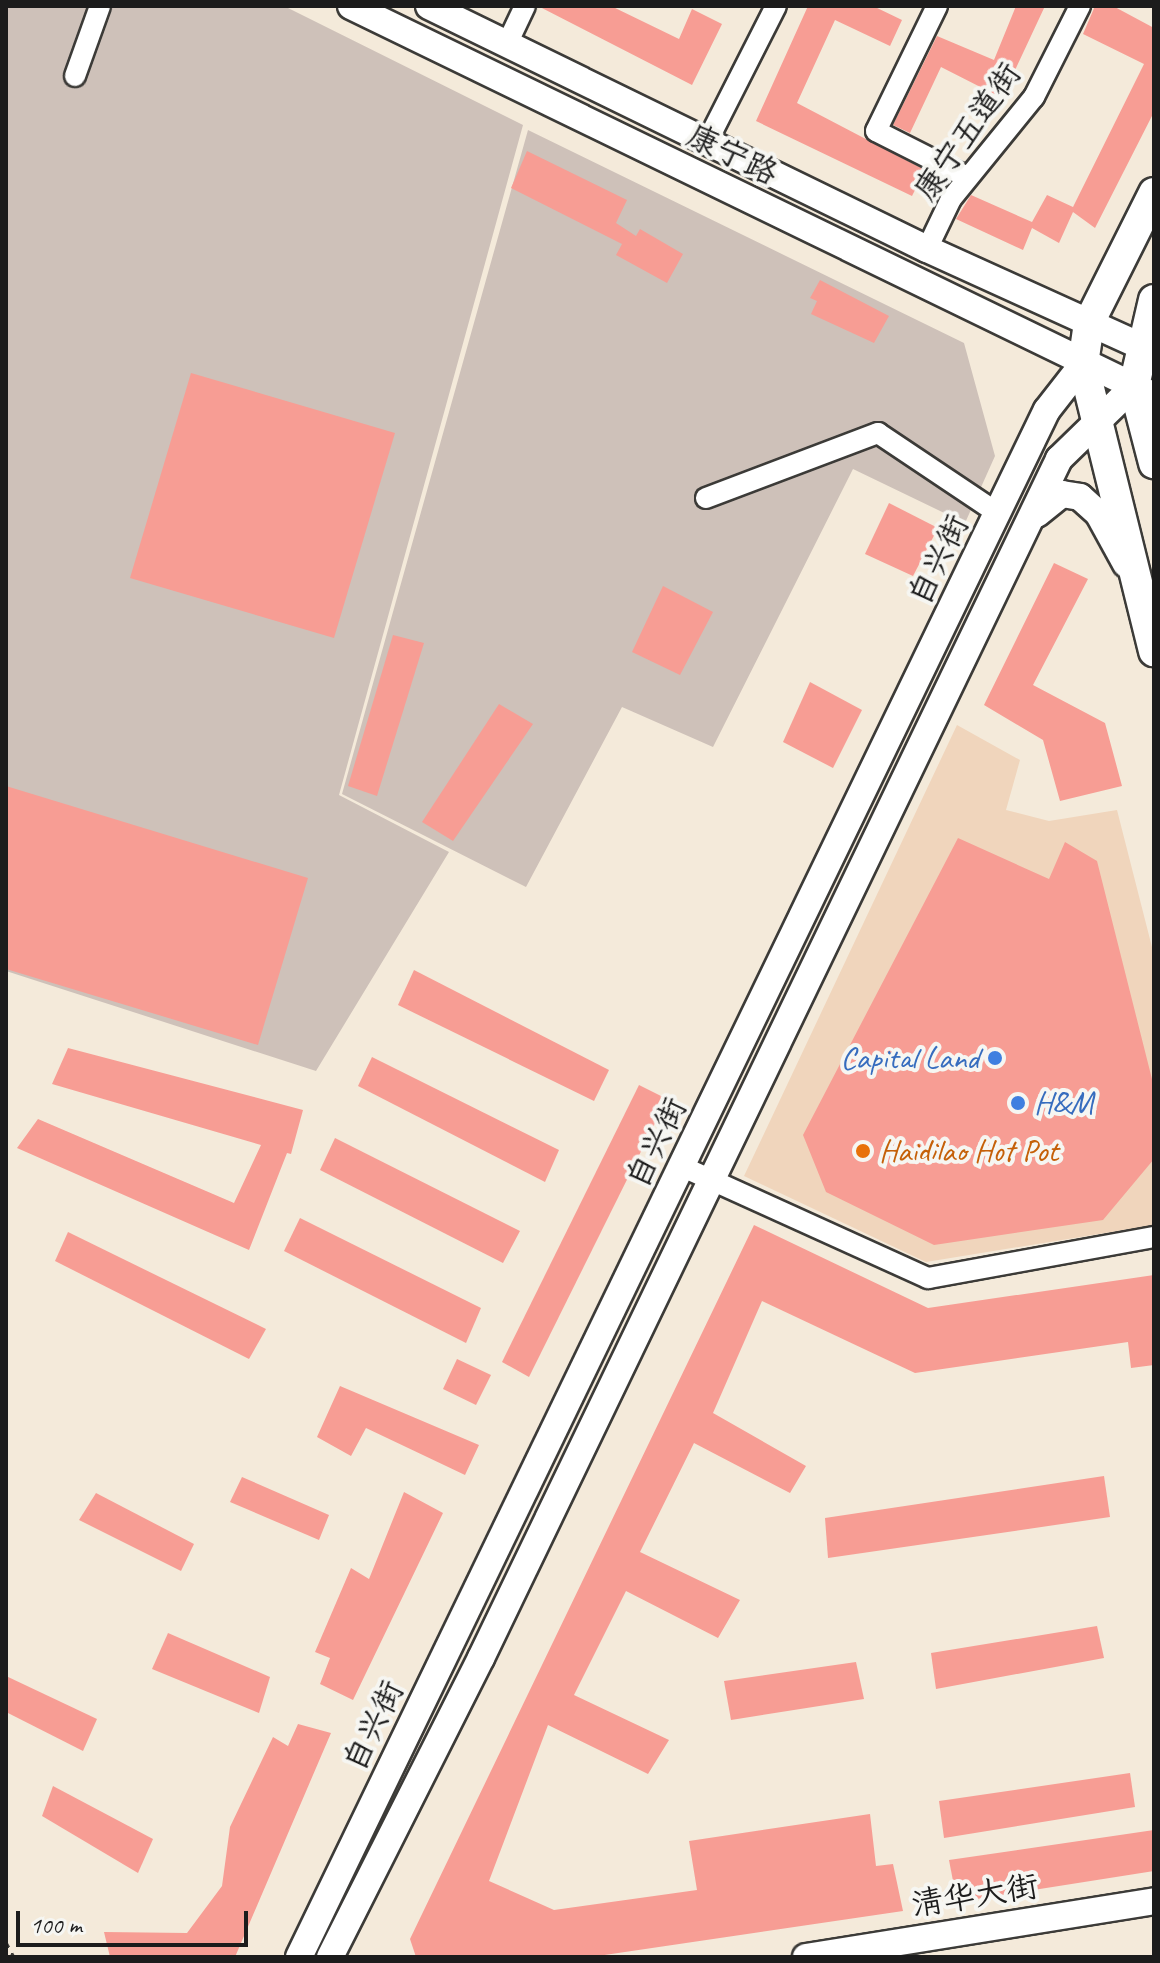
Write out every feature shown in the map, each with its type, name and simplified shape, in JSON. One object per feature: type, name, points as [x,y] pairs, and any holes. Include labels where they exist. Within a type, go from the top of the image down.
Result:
[{"type":"highway","points":[[1154,193],[1089,323],[1083,364],[1095,424],[1154,651]]},
{"type":"highway","points":[[1154,300],[1144,391],[1154,463]]},
{"type":"main road","name":"康宁路","points":[[351,6],[1144,391]]},
{"type":"main road","name":"康宁路","points":[[429,6],[927,249],[1147,348]]},
{"type":"main road","name":"自兴街","points":[[299,1957],[1047,410],[1083,364]]},
{"type":"main road","name":"自兴街","points":[[330,1957],[711,1180],[1059,459],[1095,424],[1144,391]]},
{"type":"main road","points":[[1023,533],[1044,505],[1062,494],[1080,497],[1098,513],[1136,580]]},
{"type":"main road","name":"清华大街","points":[[806,1957],[1154,1901]]},
{"type":"main road","name":"清华大街","points":[[906,1957],[1154,1918]]},
{"type":"street","points":[[75,76],[100,6]]},
{"type":"street","points":[[507,44],[525,6]]},
{"type":"street","points":[[708,140],[776,6]]},
{"type":"street","points":[[937,6],[876,131],[967,177]]},
{"type":"street","name":"康宁五道街","points":[[927,249],[967,177],[1034,97],[1080,6]]},
{"type":"street","points":[[706,498],[878,433],[999,514]]},
{"type":"street","points":[[683,1167],[928,1278],[1154,1237]]},
{"type":"path","points":[[6,1942],[14,1957]]},
{"type":"shaded area","points":[[6,6],[284,6],[523,125],[339,795],[449,852],[316,1071],[6,971]]},
{"type":"shaded area","points":[[528,130],[964,343],[995,456],[965,523],[853,469],[713,747],[622,707],[526,887],[342,794]]},
{"type":"shaded area","name":"Capital Land","points":[[957,725],[1020,760],[1006,810],[1049,821],[1117,810],[1154,955],[1154,1225],[926,1262],[744,1176]]},
{"type":"building","points":[[538,6],[611,6],[679,39],[692,9],[722,24],[692,85]]},
{"type":"building","points":[[808,6],[873,6],[902,20],[890,46],[835,20],[797,103],[925,170],[912,196],[756,121]]},
{"type":"building","points":[[1016,6],[1045,6],[1002,98],[941,67],[910,133],[893,125],[937,36],[994,60]]},
{"type":"building","points":[[1095,6],[1113,6],[1154,28],[1154,112],[1095,228],[1073,212],[1059,243],[1032,228],[1023,250],[956,219],[971,195],[1032,222],[1047,195],[1073,207],[1144,64],[1083,34]]},
{"type":"building","points":[[527,151],[627,200],[616,223],[636,236],[640,229],[683,254],[667,283],[616,255],[622,244],[511,188]]},
{"type":"building","points":[[820,280],[889,316],[874,343],[811,314],[817,301],[810,298]]},
{"type":"building","points":[[191,373],[395,433],[334,638],[130,578]]},
{"type":"building","points":[[889,503],[938,528],[913,576],[865,554]]},
{"type":"building","points":[[1054,563],[1088,579],[1033,685],[1105,723],[1122,786],[1060,801],[1043,740],[984,705]]},
{"type":"building","points":[[663,586],[713,612],[680,675],[632,652]]},
{"type":"building","points":[[393,635],[424,643],[377,796],[348,786]]},
{"type":"building","points":[[810,682],[862,710],[833,768],[783,742]]},
{"type":"building","points":[[499,704],[533,724],[453,841],[422,822]]},
{"type":"building","points":[[6,786],[308,878],[258,1045],[6,969]]},
{"type":"building","name":"Capital Land","points":[[958,838],[1049,879],[1065,842],[1097,861],[1154,1087],[1154,1159],[1103,1220],[934,1245],[826,1192],[803,1135]]},
{"type":"building","points":[[414,970],[609,1070],[594,1101],[398,1005]]},
{"type":"building","points":[[68,1048],[303,1110],[291,1154],[287,1153],[249,1250],[17,1148],[38,1119],[234,1203],[261,1145],[52,1084]]},
{"type":"building","points":[[372,1057],[559,1150],[545,1182],[358,1086]]},
{"type":"building","points":[[639,1085],[667,1099],[529,1377],[502,1362]]},
{"type":"building","points":[[335,1138],[520,1231],[503,1263],[320,1170]]},
{"type":"building","points":[[300,1218],[481,1308],[466,1343],[284,1251]]},
{"type":"building","points":[[754,1225],[928,1308],[1154,1275],[1154,1365],[1131,1368],[1128,1342],[915,1373],[762,1301],[713,1413],[806,1466],[790,1493],[694,1443],[640,1552],[740,1600],[718,1638],[626,1591],[574,1695],[669,1740],[648,1774],[548,1725],[489,1881],[554,1910],[697,1890],[689,1841],[870,1814],[876,1866],[893,1864],[903,1911],[591,1957],[416,1957],[410,1939]]},
{"type":"building","points":[[68,1232],[266,1329],[249,1359],[55,1261]]},
{"type":"building","points":[[457,1359],[491,1375],[476,1405],[443,1389]]},
{"type":"building","points":[[340,1386],[479,1445],[465,1475],[366,1428],[351,1456],[317,1437]]},
{"type":"building","points":[[1104,1476],[1110,1517],[828,1558],[825,1518]]},
{"type":"building","points":[[242,1477],[329,1515],[319,1540],[230,1502]]},
{"type":"building","points":[[404,1492],[443,1513],[353,1700],[320,1684],[330,1658],[315,1652],[351,1568],[369,1579]]},
{"type":"building","points":[[96,1493],[194,1544],[181,1571],[79,1520]]},
{"type":"building","points":[[1097,1626],[1104,1658],[936,1689],[931,1653]]},
{"type":"building","points":[[168,1633],[270,1677],[259,1713],[152,1669]]},
{"type":"building","points":[[856,1662],[864,1699],[731,1720],[724,1681]]},
{"type":"building","points":[[6,1676],[97,1719],[83,1751],[6,1712]]},
{"type":"building","points":[[298,1724],[331,1733],[235,1957],[110,1957],[104,1932],[187,1933],[222,1886],[230,1827],[273,1737],[288,1746]]},
{"type":"building","points":[[1130,1773],[1135,1807],[944,1838],[939,1801]]},
{"type":"building","points":[[53,1786],[153,1839],[138,1873],[42,1816]]},
{"type":"building","points":[[1154,1830],[1154,1871],[957,1902],[949,1860]]},
{"type":"place","name":"Capital Land","points":[[995,1058]]},
{"type":"place","name":"H&M","points":[[1018,1103]]},
{"type":"place","name":"Haidilao Hot Pot","points":[[863,1151]]}]
